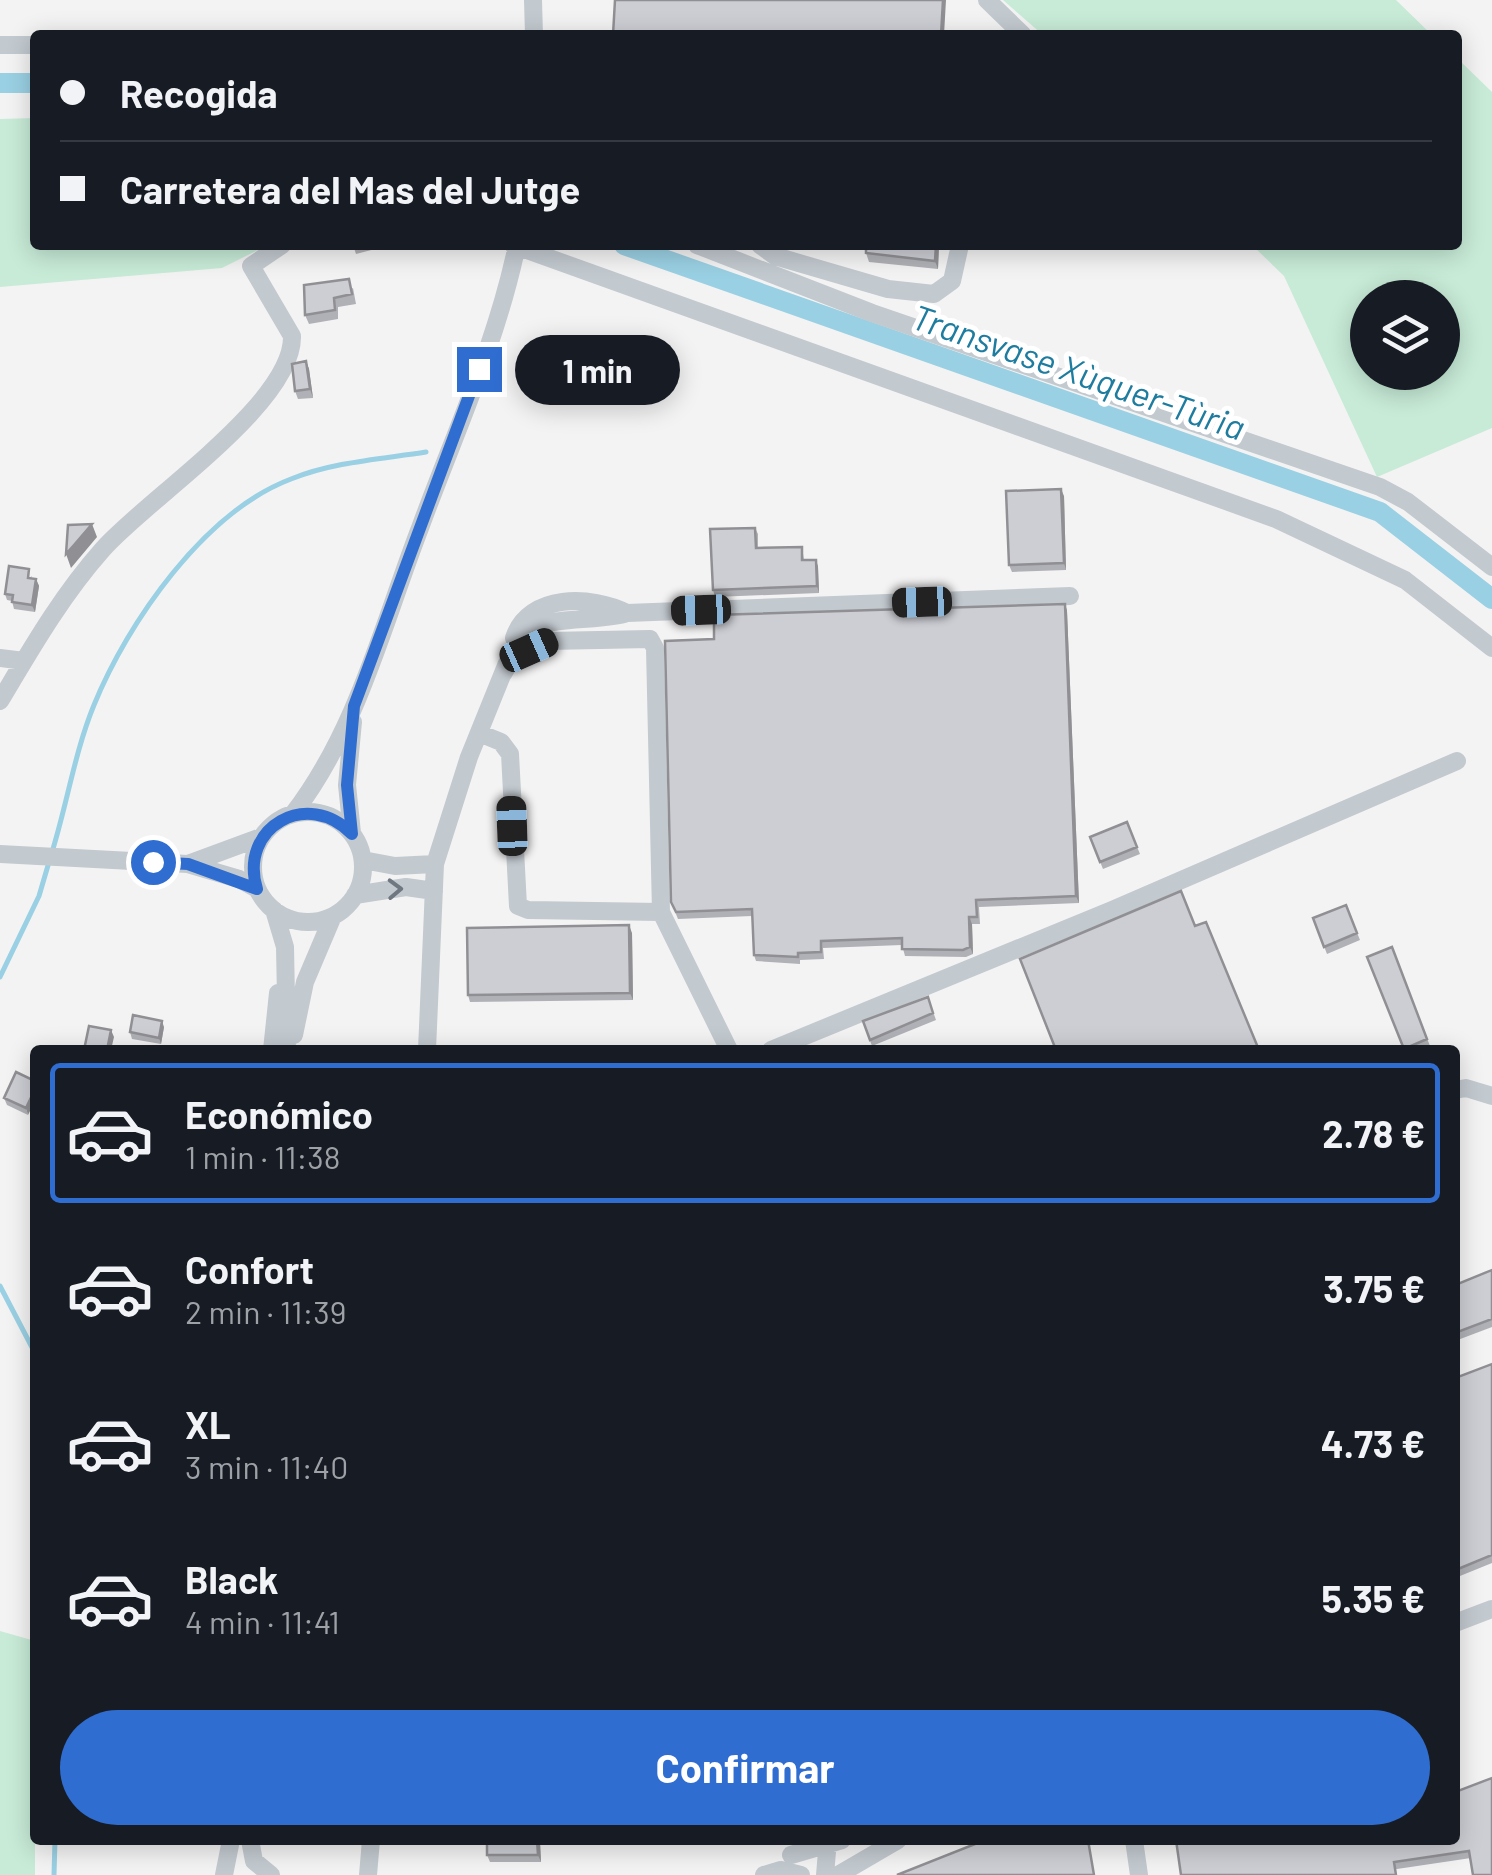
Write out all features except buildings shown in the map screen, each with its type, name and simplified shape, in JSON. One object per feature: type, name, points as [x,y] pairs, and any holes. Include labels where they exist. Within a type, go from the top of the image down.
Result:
[{"type":"street","points":[[533,0],[534,30]]},
{"type":"street","points":[[987,0],[1018,30]]},
{"type":"street","points":[[0,45],[30,44]]},
{"type":"street","points":[[0,701],[104,548],[208,454],[284,370],[292,336],[251,266],[275,250]]},
{"type":"street","points":[[188,864],[261,837],[275,822],[292,814],[322,774],[354,706],[492,334],[515,250]]},
{"type":"street","points":[[527,250],[1276,519],[1405,580],[1492,648]]},
{"type":"street","points":[[710,250],[872,312],[1380,486],[1408,502],[1492,567]]},
{"type":"street","points":[[767,250],[775,256],[888,290],[934,294],[952,281],[959,250]]},
{"type":"street","points":[[427,1045],[435,864],[469,757],[504,674],[529,630],[544,623],[610,619],[627,613],[1070,596]]},
{"type":"street","points":[[504,674],[529,650],[548,641],[650,640],[655,648],[661,912],[728,1045]]},
{"type":"street","points":[[0,658],[24,661]]},
{"type":"street","points":[[291,1045],[305,982],[334,916],[355,895],[362,860],[352,834],[347,785],[354,706]]},
{"type":"street","points":[[479,733],[501,742],[510,754],[518,906],[528,910],[661,912]]},
{"type":"street","points":[[784,1045],[1457,761]]},
{"type":"street","points":[[292,814],[332,817],[352,834]]},
{"type":"street","points":[[261,837],[252,868],[257,889],[274,910],[286,947],[290,1045]]},
{"type":"street","points":[[0,854],[188,864],[257,889]]},
{"type":"street","points":[[362,860],[395,866],[435,864]]},
{"type":"street","points":[[355,895],[406,887],[434,891]]},
{"type":"street","points":[[274,910],[302,922],[334,916]]},
{"type":"street","points":[[272,1045],[276,997],[286,979]]},
{"type":"street","points":[[1460,1089],[1491,1096]]},
{"type":"street","points":[[1460,1621],[1492,1609]]},
{"type":"street","points":[[224,1875],[230,1845]]},
{"type":"street","points":[[251,1845],[254,1862],[271,1875]]},
{"type":"street","points":[[368,1875],[371,1845]]},
{"type":"street","points":[[801,1875],[784,1860],[822,1845]]},
{"type":"street","points":[[825,1875],[831,1845]]},
{"type":"street","points":[[838,1875],[889,1845]]},
{"type":"street","points":[[1135,1845],[1139,1875]]},
{"type":"green space","points":[[1003,0],[1396,0],[1427,30],[1037,30]]},
{"type":"green space","points":[[1462,63],[1492,92],[1492,428],[1377,477],[1284,276],[1257,250],[1462,250]]},
{"type":"green space","points":[[30,118],[30,250],[258,250],[222,268],[0,287],[0,119]]},
{"type":"green space","points":[[0,1631],[30,1640],[30,1845],[35,1845],[35,1875],[0,1875]]},
{"type":"waterway","name":"Transvase Xùquer-Tùria","points":[[0,83],[30,83]]},
{"type":"waterway","name":"Transvase Xùquer-Tùria","points":[[638,250],[1380,512],[1492,599]]},
{"type":"waterway","points":[[52,852],[82,741],[109,673],[148,606],[199,543],[259,495],[291,479],[340,465],[426,452]]},
{"type":"waterway","points":[[0,977],[39,896],[49,862]]},
{"type":"waterway","points":[[0,1286],[30,1343]]},
{"type":"waterway","points":[[54,1875],[55,1845]]},
{"type":"route","points":[[153,862],[188,864],[239,879],[257,889],[252,868],[256,847],[275,822],[292,814],[319,813],[332,817],[352,834],[347,785],[354,706],[479,369]]}]
